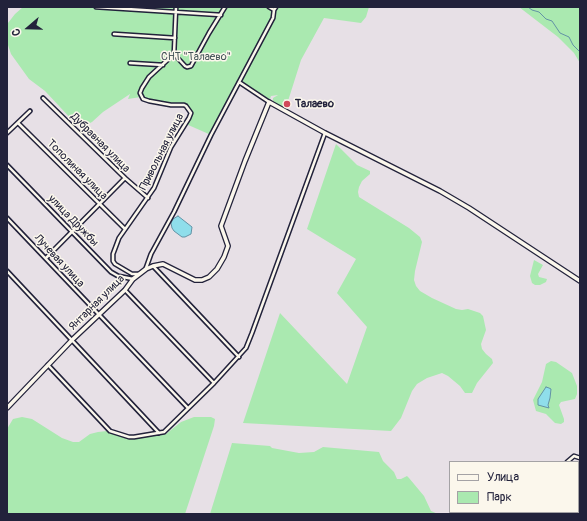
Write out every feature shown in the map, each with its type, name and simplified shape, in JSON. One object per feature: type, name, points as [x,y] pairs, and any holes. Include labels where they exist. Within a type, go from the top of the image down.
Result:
[{"type":"street","points":[[130,63],[163,65],[174,54],[176,7]]},
{"type":"street","points":[[174,54],[187,67],[190,66],[225,7]]},
{"type":"street","points":[[146,269],[151,254],[174,212],[210,135],[273,18],[275,8],[269,7]]},
{"type":"street","points":[[96,8],[221,15]]},
{"type":"street","points":[[114,34],[175,38]]},
{"type":"street","name":"Привольная улица","points":[[140,274],[132,274],[115,264],[113,261],[113,254],[125,229],[148,198],[158,180],[172,147],[189,118],[190,113],[184,105],[174,106],[162,104],[141,97],[140,93],[145,81],[163,65]]},
{"type":"street","points":[[239,82],[269,102],[325,133],[440,191],[469,208],[580,281]]},
{"type":"street","name":"Дубравная улица","points":[[43,98],[125,178],[148,198]]},
{"type":"street","name":"Янтарная улица","points":[[7,408],[72,340],[146,269],[164,264],[195,280],[202,280],[217,269],[228,246],[221,226],[245,160],[269,102]]},
{"type":"street","points":[[7,134],[30,111]]},
{"type":"street","name":"Тополиная улица","points":[[18,123],[125,229]]},
{"type":"street","points":[[48,365],[110,431],[129,437],[164,432],[214,383],[246,348],[325,133]]},
{"type":"street","name":"улица Дружбы","points":[[7,165],[111,272],[118,276],[133,280]]},
{"type":"street","points":[[46,258],[125,178]]},
{"type":"street","name":"Лучевая улица","points":[[7,218],[188,408]]},
{"type":"street","points":[[153,266],[239,357]]},
{"type":"street","points":[[7,271],[160,433]]},
{"type":"street","points":[[125,290],[214,383]]},
{"type":"street","points":[[568,461],[574,456],[580,458]]},
{"type":"green space","name":"СНТ \"Талаево\"","points":[[23,7],[369,7],[366,17],[361,23],[324,18],[301,60],[288,101],[284,99],[284,108],[273,102],[273,98],[278,95],[271,96],[269,102],[239,83],[211,135],[186,124],[191,113],[186,106],[149,101],[141,97],[128,99],[130,94],[86,125],[81,126],[74,122],[45,91],[29,79],[11,54],[7,37],[8,23]]},
{"type":"green space","points":[[519,7],[580,7],[580,63],[574,53],[558,37]]},
{"type":"green space","points":[[336,144],[357,165],[370,171],[370,174],[362,181],[359,187],[359,197],[409,228],[420,237],[422,242],[414,280],[420,291],[456,309],[468,309],[480,313],[483,316],[486,330],[481,344],[482,349],[492,359],[493,363],[477,383],[472,393],[465,393],[460,386],[442,373],[427,378],[417,384],[412,391],[401,418],[391,431],[243,423],[280,313],[347,384],[367,327],[337,293],[356,259],[307,229]]},
{"type":"green space","points":[[534,260],[543,265],[538,274],[539,277],[547,279],[546,282],[540,285],[535,285],[532,283],[530,276]]},
{"type":"green space","points":[[551,361],[556,362],[572,373],[577,386],[577,394],[575,399],[561,402],[559,405],[564,419],[564,422],[561,424],[555,423],[546,414],[536,411],[533,400],[542,382],[546,364]]},
{"type":"green space","points":[[22,417],[32,419],[62,438],[73,442],[79,442],[90,434],[107,431],[132,437],[166,434],[181,422],[194,417],[211,417],[215,419],[185,514],[7,514],[7,429],[13,419]]},
{"type":"green space","points":[[232,443],[270,446],[272,448],[299,453],[314,452],[323,447],[379,452],[383,461],[394,472],[397,479],[407,476],[424,496],[431,511],[438,514],[210,514]]},
{"type":"water","points":[[178,216],[192,227],[191,234],[182,237],[174,231],[171,223],[173,219]]},
{"type":"water","points":[[546,387],[551,389],[548,405],[549,408],[538,405],[538,399]]},
{"type":"waterway","points":[[528,7],[539,12],[546,19],[552,21],[560,33],[569,37],[573,45],[580,52]]},
{"type":"place","name":"Талаево","points":[[287,104]]}]
